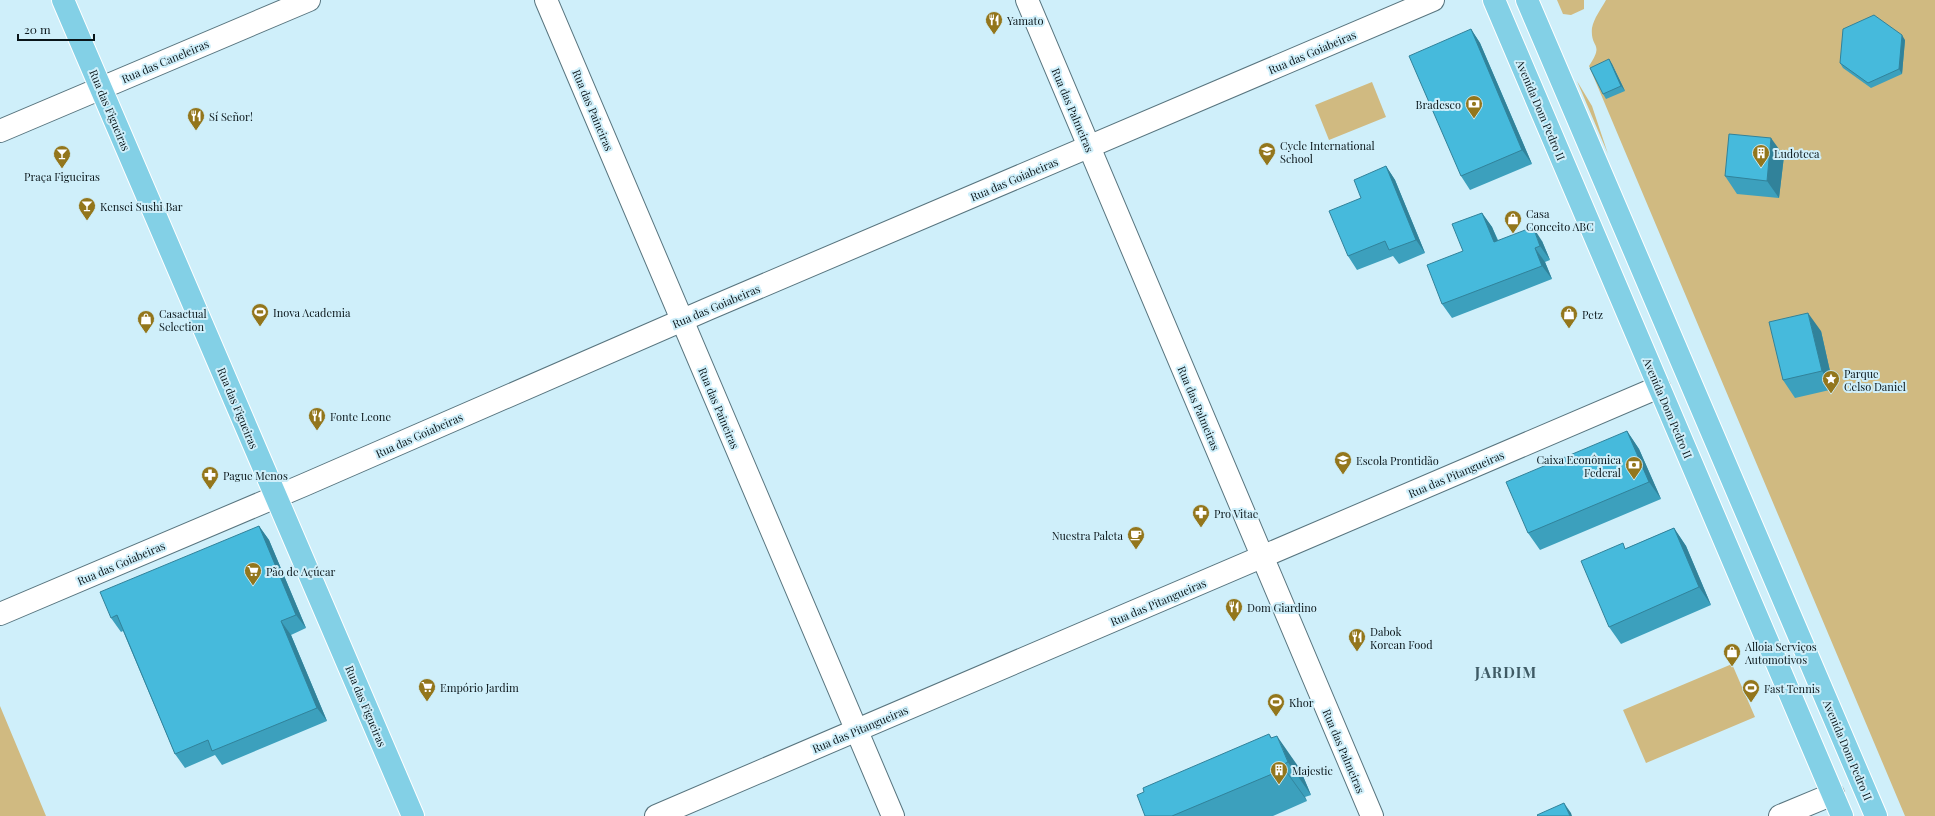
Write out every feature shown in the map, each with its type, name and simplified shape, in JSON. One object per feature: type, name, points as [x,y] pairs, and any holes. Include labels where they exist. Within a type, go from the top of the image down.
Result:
[{"type":"main road","name":"Rua das Figueiras","points":[[63,0],[413,816]]},
{"type":"main road","name":"Avenida Dom Pedro II","points":[[1494,0],[1842,816]]},
{"type":"main road","name":"Avenida Dom Pedro II","points":[[1527,0],[1876,816]]},
{"type":"street","name":"Rua das Caneleiras","points":[[0,131],[308,0]]},
{"type":"street","name":"Rua das Paineiras","points":[[546,0],[893,816]]},
{"type":"street","name":"Rua das Palmeiras","points":[[1027,0],[1372,816]]},
{"type":"street","name":"Rua das Goiabeiras","points":[[0,614],[276,497],[682,320],[1433,0]]},
{"type":"street","name":"Rua das Pitangueiras","points":[[656,816],[1659,387]]},
{"type":"street","points":[[1780,816],[1833,794]]},
{"type":"shaded area","points":[[1557,0],[1584,0],[1584,9],[1571,15],[1563,14]]},
{"type":"shaded area","name":"Parque Celso Daniel","points":[[1606,0],[1935,0],[1935,816],[1905,816],[1589,66],[1596,53],[1596,46],[1592,35],[1593,24]]},
{"type":"shaded area","points":[[1577,81],[1592,106],[1608,154]]},
{"type":"shaded area","points":[[1372,82],[1386,117],[1329,140],[1315,105]]},
{"type":"shaded area","points":[[1732,664],[1755,717],[1646,763],[1623,710]]},
{"type":"shaded area","points":[[0,706],[46,816],[0,816]]},
{"type":"building","points":[[1874,15],[1902,35],[1899,69],[1868,83],[1840,63],[1843,29]]},
{"type":"building","name":"Bradesco","points":[[1471,29],[1522,150],[1461,176],[1409,56]]},
{"type":"building","points":[[1609,59],[1621,86],[1603,94],[1590,68]]},
{"type":"building","points":[[1729,134],[1771,138],[1767,181],[1725,176]]},
{"type":"building","points":[[1386,166],[1416,240],[1389,250],[1385,241],[1348,256],[1329,211],[1361,198],[1354,180]]},
{"type":"building","points":[[1482,213],[1494,242],[1533,227],[1540,246],[1535,248],[1542,266],[1442,304],[1427,265],[1463,251],[1452,224]]},
{"type":"building","points":[[1808,313],[1822,371],[1783,380],[1769,322]]},
{"type":"building","points":[[1627,431],[1649,482],[1528,533],[1506,482]]},
{"type":"building","points":[[259,526],[296,615],[281,621],[317,708],[212,751],[208,740],[175,754],[117,615],[111,618],[100,592]]},
{"type":"building","points":[[1674,528],[1699,587],[1609,627],[1581,561],[1623,543],[1625,549]]},
{"type":"building","points":[[1269,734],[1271,738],[1277,736],[1288,762],[1282,765],[1284,769],[1172,816],[1145,816],[1137,795],[1144,792],[1143,788]]},
{"type":"building","points":[[1564,803],[1570,816],[1537,815]]},
{"type":"place","name":"Yamato","points":[[994,35]]},
{"type":"place","name":"Bradesco","points":[[1474,119]]},
{"type":"place","name":"Sí Señor!","points":[[196,131]]},
{"type":"place","name":"Cycle International School","points":[[1267,166]]},
{"type":"place","name":"Ludoteca","points":[[1761,168]]},
{"type":"place","name":"Praça Figueiras","points":[[62,169]]},
{"type":"place","name":"Kensei Sushi Bar","points":[[87,221]]},
{"type":"place","name":"Casa Conceito ABC","points":[[1513,234]]},
{"type":"place","name":"Inova Academia","points":[[260,327]]},
{"type":"place","name":"Petz","points":[[1569,329]]},
{"type":"place","name":"Casactual Selection","points":[[146,334]]},
{"type":"place","name":"Parque Celso Daniel","points":[[1831,394]]},
{"type":"place","name":"Fonte Leone","points":[[317,431]]},
{"type":"place","name":"Escola Prontidão","points":[[1343,475]]},
{"type":"place","name":"Caixa Econômica Federal","points":[[1634,480]]},
{"type":"place","name":"Pague Menos","points":[[210,490]]},
{"type":"place","name":"Pro Vitae","points":[[1201,528]]},
{"type":"place","name":"Nuestra Paleta","points":[[1136,550]]},
{"type":"place","name":"Pão de Açúcar","points":[[253,586]]},
{"type":"place","name":"Dom Giardino","points":[[1234,622]]},
{"type":"place","name":"Dabok Korean Food","points":[[1357,652]]},
{"type":"place","name":"Alloia Serviços Automotivos","points":[[1732,667]]},
{"type":"place","name":"Empório Jardim","points":[[427,702]]},
{"type":"place","name":"Fast Tennis","points":[[1751,703]]},
{"type":"place","name":"Khor","points":[[1276,717]]},
{"type":"place","name":"Majestic","points":[[1279,785]]},
{"type":"district","name":"JARDIM","points":[[1506,672]]}]
